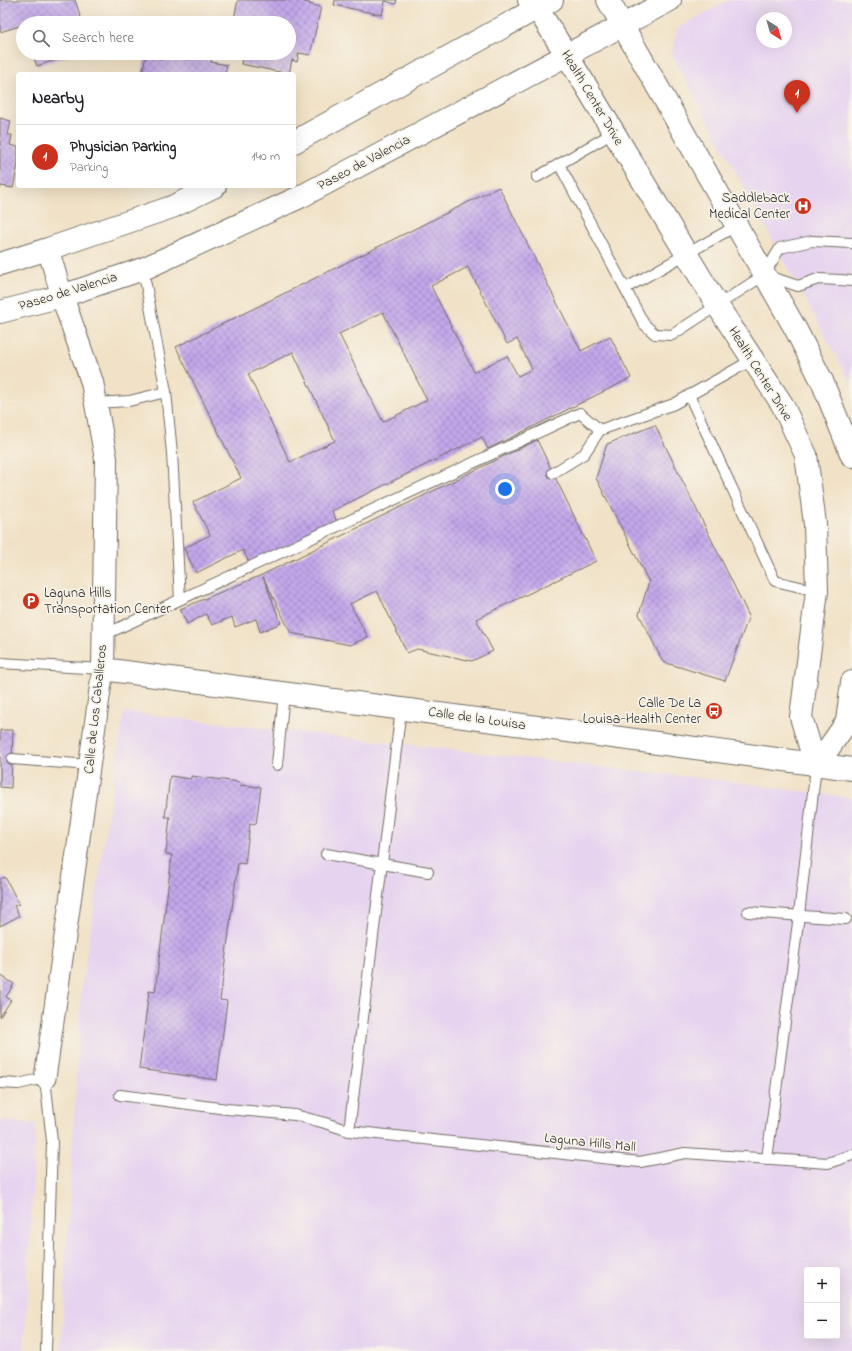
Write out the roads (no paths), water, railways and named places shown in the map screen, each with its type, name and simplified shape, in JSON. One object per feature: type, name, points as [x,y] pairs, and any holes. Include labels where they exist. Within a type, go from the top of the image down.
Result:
[{"type":"street","points":[[608,0],[795,328],[822,380],[852,456]]},
{"type":"street","name":"Paseo de Valencia","points":[[0,312],[62,296],[143,269],[302,196],[670,0]]},
{"type":"street","points":[[296,141],[539,3]]},
{"type":"street","name":"Health Center Drive","points":[[539,3],[567,56],[717,306],[782,404],[806,455],[815,524],[817,591],[801,717],[816,766]]},
{"type":"street","points":[[0,264],[172,207],[211,188]]},
{"type":"street","name":"Calle de Los Caballeros","points":[[45,1078],[103,669],[106,459],[92,382],[62,296],[48,249]]},
{"type":"street","name":"Calle de la Louisa","points":[[103,669],[816,766],[852,769]]},
{"type":"street","points":[[816,766],[847,722],[852,682]]},
{"type":"lane","points":[[537,177],[613,133]]},
{"type":"lane","points":[[559,164],[644,324],[655,334],[672,335],[764,274],[780,248],[812,241],[852,243]]},
{"type":"lane","points":[[626,288],[736,226]]},
{"type":"lane","points":[[143,269],[166,392],[172,453],[180,599]]},
{"type":"lane","points":[[764,274],[798,286],[818,280],[852,281]]},
{"type":"lane","points":[[554,473],[584,454],[600,430],[674,404],[752,360]]},
{"type":"lane","points":[[96,403],[129,402],[166,392]]},
{"type":"lane","points":[[689,395],[775,581],[817,591]]},
{"type":"lane","points":[[104,635],[580,414],[600,430]]},
{"type":"lane","points":[[0,663],[103,669]]},
{"type":"lane","points":[[277,765],[284,694]]},
{"type":"lane","points":[[349,1131],[401,709]]},
{"type":"lane","points":[[12,759],[90,765]]},
{"type":"lane","points":[[767,1159],[799,915],[816,766]]},
{"type":"lane","points":[[326,854],[428,872]]},
{"type":"lane","points":[[748,912],[846,919]]},
{"type":"lane","points":[[0,1083],[18,1084],[45,1078],[52,1141],[46,1351]]},
{"type":"lane","name":"Laguna Hills Mall","points":[[120,1095],[222,1108],[295,1115],[349,1131],[640,1162],[685,1153],[828,1163],[852,1155]]},
{"type":"place","name":"Physician Parking","points":[[797,113]]},
{"type":"place","name":"Saddleback Medical Center","points":[[803,206]]},
{"type":"place","name":"Laguna Hills Transportation Center","points":[[31,601]]},
{"type":"place","name":"Calle De La Louisa-Health Center","points":[[714,711]]}]
